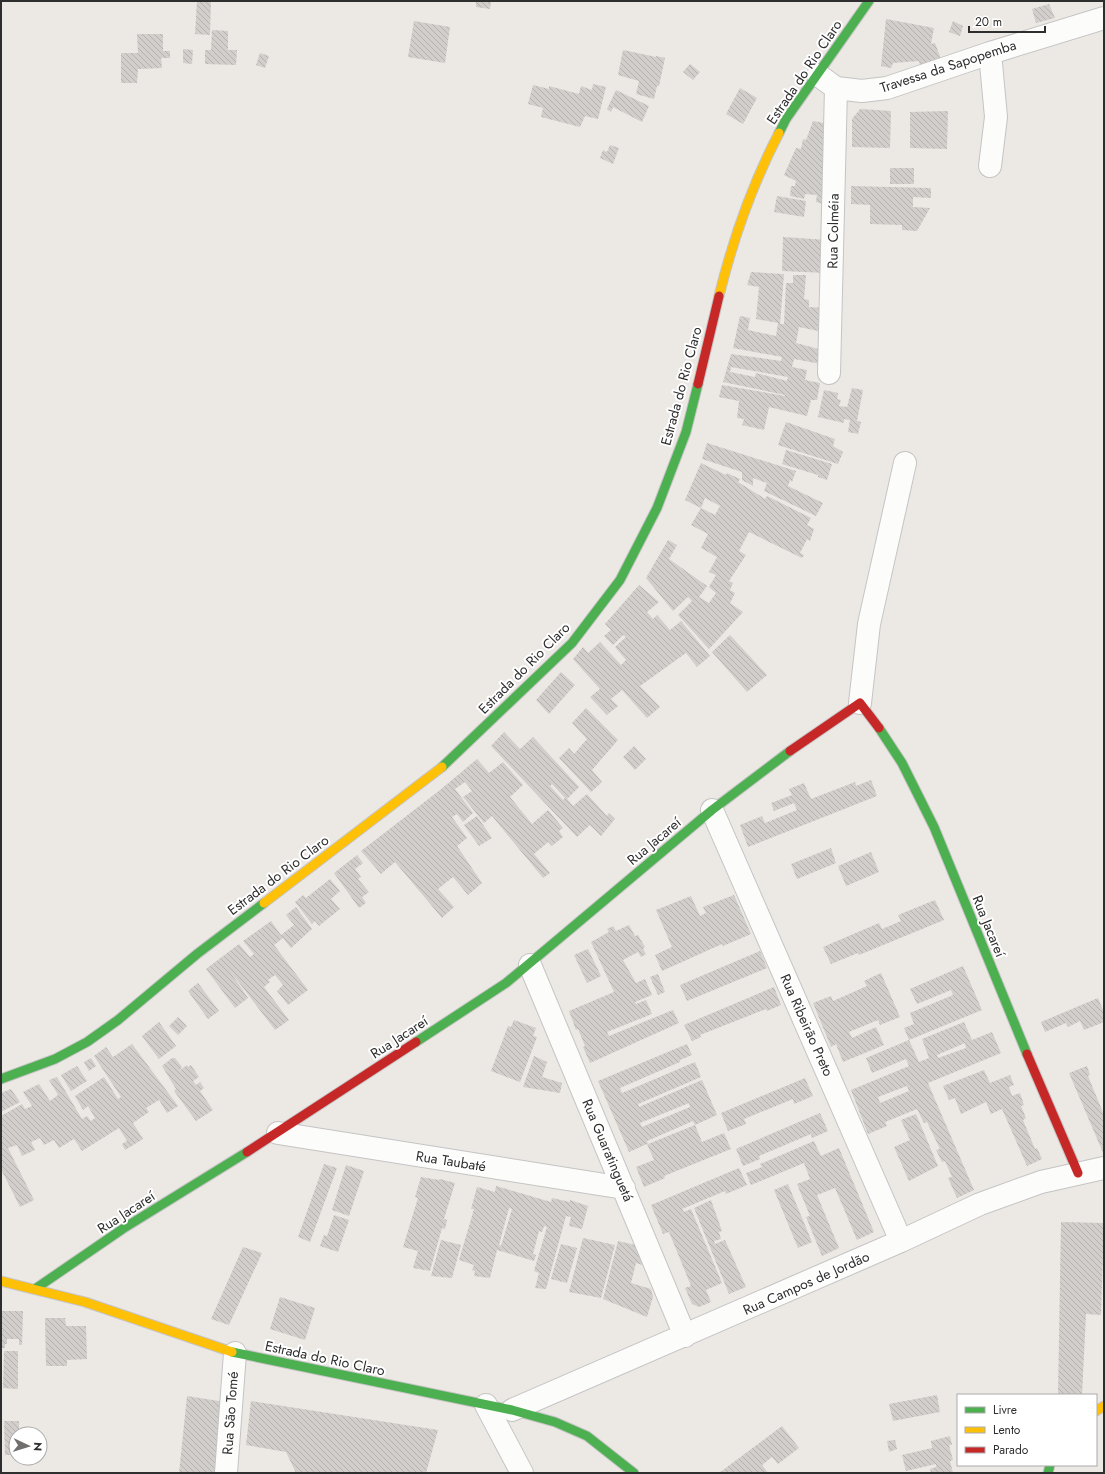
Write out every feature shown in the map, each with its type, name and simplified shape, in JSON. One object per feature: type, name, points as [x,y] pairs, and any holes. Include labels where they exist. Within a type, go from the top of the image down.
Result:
[{"type":"main road","name":"Estrada do Rio Claro","points":[[1,1080],[55,1059],[87,1042],[118,1020],[197,954],[442,767],[510,704],[572,643],[620,580],[657,508],[686,432],[728,260],[744,211],[763,164],[786,119],[869,1]]},
{"type":"main road","name":"Rua Jacareí","points":[[35,1289],[124,1228],[278,1133],[506,984],[712,810],[807,738],[860,703],[870,715],[904,766],[934,825],[988,962],[1078,1173]]},
{"type":"main road","name":"Estrada do Rio Claro","points":[[1,1282],[85,1302],[235,1353],[486,1406],[512,1410],[554,1422],[587,1436],[634,1473]]},
{"type":"street","name":"Travessa da Sapopemba","points":[[836,88],[862,91],[887,88],[990,53],[1104,18]]},
{"type":"street","points":[[990,53],[996,117],[990,166]]},
{"type":"street","points":[[818,74],[836,88]]},
{"type":"street","name":"Rua Colméia","points":[[829,374],[836,88]]},
{"type":"street","points":[[860,703],[870,624],[905,463]]},
{"type":"street","name":"Rua Ribeirão Preto","points":[[712,810],[901,1241]]},
{"type":"street","name":"Rua Guaratinguetá","points":[[530,965],[685,1336]]},
{"type":"street","name":"Rua Taubaté","points":[[278,1133],[624,1188]]},
{"type":"street","name":"Rua Campos de Jordão","points":[[512,1410],[901,1241],[980,1204],[1041,1182],[1104,1168]]},
{"type":"street","name":"Rua São Tomé","points":[[226,1473],[235,1353]]},
{"type":"street","points":[[486,1406],[522,1473]]},
{"type":"building","points":[[197,1],[211,1],[210,35],[195,34]]},
{"type":"building","points":[[476,1],[491,1],[490,9],[476,7]]},
{"type":"building","points":[[1049,4],[1055,18],[1036,23],[1032,9]]},
{"type":"building","points":[[886,19],[934,28],[931,44],[935,43],[941,59],[920,66],[919,61],[893,63],[891,68],[881,66]]},
{"type":"building","points":[[414,21],[450,27],[445,63],[408,57]]},
{"type":"building","points":[[953,21],[963,26],[960,36],[949,32]]},
{"type":"building","points":[[212,30],[228,31],[228,50],[237,50],[236,65],[205,64],[205,50],[211,50]]},
{"type":"building","points":[[137,34],[163,34],[163,51],[170,51],[170,58],[161,58],[162,68],[138,69],[137,83],[121,83],[121,53],[138,53]]},
{"type":"building","points":[[183,49],[193,50],[192,64],[183,63]]},
{"type":"building","points":[[623,50],[665,58],[659,86],[657,86],[654,99],[636,94],[639,81],[618,75]]},
{"type":"building","points":[[260,53],[269,56],[265,68],[256,65]]},
{"type":"building","points":[[690,64],[700,72],[693,80],[683,72]]},
{"type":"building","points":[[593,84],[606,87],[598,119],[585,116],[580,127],[541,117],[543,108],[528,104],[533,85],[549,89],[549,86],[579,94],[581,86],[592,90]]},
{"type":"building","points":[[740,88],[757,98],[743,124],[726,114]]},
{"type":"building","points":[[616,90],[649,106],[642,122],[613,107],[611,112],[607,109]]},
{"type":"building","points":[[860,109],[891,111],[890,148],[852,147],[852,119]]},
{"type":"building","points":[[948,111],[947,149],[910,148],[910,112]]},
{"type":"building","points":[[813,121],[829,124],[828,205],[816,202],[817,195],[805,194],[804,199],[790,196],[791,186],[795,186],[796,181],[784,175],[796,148],[801,149],[803,139],[806,140]]},
{"type":"building","points":[[610,145],[619,148],[613,164],[600,158],[603,150],[607,152]]},
{"type":"building","points":[[890,168],[914,168],[914,184],[890,184]]},
{"type":"building","points":[[851,186],[931,188],[931,198],[913,197],[913,207],[930,208],[917,231],[902,230],[902,225],[870,224],[870,205],[851,204]]},
{"type":"building","points":[[777,196],[806,201],[804,217],[774,212]]},
{"type":"building","points":[[783,237],[828,240],[827,273],[782,271]]},
{"type":"building","points":[[751,272],[784,274],[780,324],[784,324],[786,283],[793,283],[793,275],[806,275],[804,299],[809,300],[809,307],[825,308],[823,332],[799,327],[796,343],[822,350],[821,364],[794,359],[792,367],[807,370],[805,380],[820,383],[817,400],[811,400],[807,416],[769,407],[764,430],[742,425],[744,419],[737,418],[739,401],[719,397],[722,385],[785,396],[723,382],[731,354],[781,361],[782,357],[733,348],[740,316],[750,318],[748,330],[776,336],[778,323],[756,319],[759,287],[747,285]],"holes":[[[731,367],[788,377],[787,381],[756,373],[755,377],[730,372]]]},
{"type":"building","points":[[852,388],[863,390],[857,421],[861,422],[858,434],[848,432],[850,420],[844,419],[844,423],[818,417],[824,390],[838,393],[837,399],[841,400],[839,406],[847,407]]},
{"type":"building","points":[[786,422],[835,439],[833,446],[843,452],[838,464],[778,445]]},
{"type":"building","points":[[707,443],[796,471],[792,482],[790,480],[788,486],[823,503],[816,516],[764,491],[767,483],[753,478],[753,486],[742,480],[742,472],[702,459]]},
{"type":"building","points":[[786,450],[832,464],[827,480],[818,477],[818,475],[782,464]]},
{"type":"building","points":[[701,463],[726,475],[727,473],[740,479],[738,482],[765,499],[767,496],[811,518],[807,525],[814,529],[810,541],[807,539],[800,553],[804,555],[802,558],[749,532],[739,551],[746,555],[729,581],[733,583],[730,590],[735,593],[730,603],[743,612],[709,649],[678,615],[692,601],[688,597],[673,611],[646,578],[668,540],[677,545],[669,559],[707,586],[699,597],[709,603],[716,593],[709,587],[716,575],[709,572],[717,557],[701,548],[708,534],[691,525],[701,508],[685,500]],"holes":[[[705,498],[720,506],[715,515],[701,508]]]},
{"type":"building","points":[[639,585],[659,602],[647,612],[653,619],[657,615],[670,630],[681,621],[710,656],[697,667],[686,653],[640,686],[660,707],[647,718],[622,690],[611,699],[618,706],[607,715],[590,697],[600,689],[573,659],[583,647],[588,653],[600,642],[621,665],[626,660],[615,647],[626,637],[623,635],[613,645],[604,636],[611,630],[605,624]]},
{"type":"building","points":[[730,635],[767,675],[747,692],[712,652]]},
{"type":"building","points":[[561,672],[575,685],[549,714],[536,700]]},
{"type":"building","points":[[586,708],[618,740],[592,770],[602,782],[591,792],[559,758],[569,748],[574,754],[587,739],[572,723]]},
{"type":"building","points":[[504,732],[520,749],[533,737],[579,787],[567,799],[573,806],[587,794],[607,816],[609,813],[615,819],[601,836],[590,825],[577,837],[491,746]],"holes":[[[552,784],[565,798],[563,800],[550,786]]]},
{"type":"building","points":[[634,746],[646,759],[635,770],[623,757]]},
{"type":"building","points":[[477,759],[489,773],[503,762],[523,785],[510,797],[532,824],[548,810],[563,828],[559,831],[563,837],[552,846],[548,842],[534,854],[550,873],[543,878],[492,816],[484,823],[463,797],[472,791],[465,782],[455,789],[473,813],[463,822],[457,814],[452,817],[467,838],[457,846],[482,883],[468,895],[453,877],[438,889],[454,907],[442,918],[395,862],[381,874],[361,851],[440,790]]},
{"type":"building","points":[[871,780],[877,796],[748,847],[740,825],[762,816],[765,823],[797,810],[794,803],[774,811],[771,803],[792,795],[789,789],[804,783],[811,799],[855,782],[856,786]]},
{"type":"building","points":[[477,816],[492,838],[479,846],[464,825]]},
{"type":"building","points":[[831,848],[836,863],[797,879],[791,864]]},
{"type":"building","points":[[871,852],[879,872],[846,886],[838,866]]},
{"type":"building","points":[[357,855],[363,863],[355,869],[361,877],[358,879],[369,892],[362,897],[366,903],[359,908],[334,873]]},
{"type":"building","points":[[330,879],[340,891],[331,899],[340,909],[319,926],[315,921],[312,924],[295,902],[303,895],[306,898]]},
{"type":"building","points":[[734,895],[751,934],[723,946],[722,944],[662,971],[655,955],[672,947],[656,910],[691,896],[700,916],[706,913],[703,907]]},
{"type":"building","points":[[935,900],[944,920],[859,955],[858,953],[831,964],[823,947],[879,923],[882,929],[901,921],[898,915]]},
{"type":"building","points":[[296,907],[312,929],[291,948],[283,938],[274,945],[308,990],[288,1005],[277,991],[283,985],[275,975],[268,980],[270,982],[264,987],[289,1020],[275,1030],[230,971],[248,998],[235,1008],[206,969],[239,944],[250,957],[254,954],[243,941],[271,921],[281,935],[294,925],[286,915]]},
{"type":"building","points":[[629,925],[635,936],[638,935],[645,947],[643,949],[646,954],[641,957],[638,952],[623,960],[636,983],[645,979],[652,995],[635,1002],[636,1004],[646,1000],[652,1014],[607,1032],[609,1036],[673,1010],[679,1023],[590,1063],[583,1047],[585,1046],[578,1029],[576,1030],[569,1011],[614,992],[591,942],[609,932],[607,929],[613,926],[616,931]]},
{"type":"building","points":[[588,949],[601,976],[587,983],[574,955]]},
{"type":"building","points":[[760,951],[767,968],[687,1001],[680,985]]},
{"type":"building","points":[[963,966],[982,1010],[909,1040],[904,1028],[914,1024],[910,1013],[953,995],[951,990],[917,1004],[910,989]]},
{"type":"building","points":[[881,973],[900,1017],[880,1025],[878,1020],[849,1032],[852,1038],[876,1027],[884,1045],[843,1062],[836,1044],[831,1047],[813,1003],[831,996],[833,1001],[867,986],[864,981]]},
{"type":"building","points":[[658,974],[665,992],[658,995],[650,977]]},
{"type":"building","points":[[198,983],[219,1011],[208,1019],[188,991]]},
{"type":"building","points":[[774,987],[781,1005],[767,1011],[766,1009],[700,1035],[701,1037],[692,1041],[684,1025]]},
{"type":"building","points":[[1098,998],[1104,1012],[1104,1022],[1084,1030],[1080,1021],[1068,1027],[1066,1023],[1045,1032],[1041,1022]]},
{"type":"building","points":[[178,1017],[187,1026],[178,1035],[169,1026]]},
{"type":"building","points":[[514,1020],[536,1028],[533,1036],[537,1037],[520,1082],[491,1071],[508,1026],[511,1027]]},
{"type":"building","points":[[159,1022],[176,1046],[159,1059],[142,1036]]},
{"type":"building","points":[[964,1022],[972,1040],[992,1032],[1001,1053],[928,1083],[974,1190],[957,1198],[948,1178],[952,1177],[945,1161],[942,1162],[936,1150],[940,1149],[927,1122],[924,1123],[917,1109],[885,1122],[887,1126],[868,1134],[851,1090],[909,1066],[906,1059],[872,1073],[866,1058],[909,1040],[919,1062],[929,1058],[922,1039]],"holes":[[[965,1043],[966,1048],[938,1058],[937,1055]],[[907,1086],[909,1091],[880,1103],[878,1097]]]},
{"type":"building","points":[[132,1044],[178,1106],[167,1113],[159,1100],[146,1108],[149,1112],[133,1123],[143,1139],[125,1150],[122,1144],[127,1141],[119,1128],[82,1151],[74,1139],[59,1148],[54,1140],[44,1145],[40,1138],[31,1142],[35,1150],[22,1156],[17,1145],[8,1148],[34,1200],[20,1207],[1,1169],[1,1116],[22,1104],[25,1109],[32,1106],[23,1092],[39,1084],[50,1101],[58,1095],[49,1080],[57,1077],[82,1119],[87,1116],[91,1121],[95,1118],[88,1106],[83,1110],[75,1096],[104,1077],[118,1099],[121,1097],[94,1056],[106,1047],[113,1057]]},
{"type":"building","points":[[687,1044],[692,1055],[680,1060],[680,1062],[620,1088],[622,1093],[695,1062],[701,1077],[638,1104],[639,1107],[702,1080],[717,1115],[695,1125],[702,1142],[724,1133],[731,1149],[664,1176],[665,1178],[644,1187],[636,1167],[654,1160],[647,1144],[629,1152],[598,1081]],"holes":[[[689,1103],[690,1107],[642,1127],[640,1123]],[[693,1121],[695,1125],[648,1144],[647,1141]]]},
{"type":"building","points":[[534,1056],[547,1062],[542,1077],[562,1083],[560,1093],[523,1087]]},
{"type":"building","points":[[91,1058],[96,1066],[89,1071],[84,1062]]},
{"type":"building","points":[[172,1058],[175,1058],[182,1067],[179,1071],[187,1065],[188,1067],[191,1065],[199,1077],[193,1081],[196,1085],[200,1082],[204,1088],[200,1091],[213,1110],[196,1121],[174,1091],[176,1089],[162,1066]]},
{"type":"building","points":[[77,1066],[87,1081],[71,1091],[61,1075]]},
{"type":"building","points":[[1087,1066],[1090,1075],[1088,1076],[1104,1115],[1104,1155],[1069,1073]]},
{"type":"building","points":[[984,1070],[990,1083],[1010,1075],[1014,1085],[1009,1087],[1012,1096],[1020,1093],[1024,1105],[1021,1106],[1026,1118],[1023,1120],[1035,1149],[1037,1148],[1042,1159],[1027,1166],[1002,1109],[991,1114],[986,1102],[961,1114],[955,1098],[949,1100],[943,1086]]},
{"type":"building","points":[[805,1078],[813,1096],[794,1104],[793,1099],[744,1119],[746,1124],[728,1131],[721,1113]]},
{"type":"building","points":[[11,1089],[20,1102],[1,1112],[1,1093]]},
{"type":"building","points":[[820,1113],[828,1131],[812,1138],[811,1134],[759,1156],[760,1159],[743,1166],[736,1149]]},
{"type":"building","points":[[916,1114],[938,1166],[909,1181],[894,1147],[910,1140],[901,1120]]},
{"type":"building","points":[[814,1141],[821,1156],[839,1148],[874,1232],[857,1240],[835,1188],[817,1195],[839,1248],[822,1256],[806,1217],[810,1216],[797,1184],[810,1179],[804,1163],[751,1185],[746,1173],[762,1167],[760,1164]]},
{"type":"building","points":[[324,1164],[337,1168],[310,1242],[298,1237]]},
{"type":"building","points":[[346,1165],[364,1171],[349,1216],[332,1210]]},
{"type":"building","points":[[739,1168],[747,1185],[726,1194],[725,1191],[682,1209],[684,1212],[691,1209],[722,1283],[706,1290],[711,1302],[699,1307],[692,1304],[685,1288],[691,1286],[669,1232],[663,1234],[651,1205]]},
{"type":"building","points":[[421,1177],[440,1179],[455,1183],[444,1219],[447,1220],[445,1229],[442,1228],[430,1271],[413,1268],[418,1251],[403,1247],[418,1198],[415,1197]]},
{"type":"building","points":[[788,1184],[812,1242],[798,1248],[774,1190]]},
{"type":"building","points":[[496,1186],[551,1202],[552,1198],[570,1202],[570,1200],[588,1206],[582,1229],[569,1226],[571,1217],[566,1216],[546,1289],[535,1288],[539,1273],[534,1271],[547,1227],[544,1226],[542,1232],[539,1231],[533,1254],[536,1255],[534,1261],[497,1250],[490,1278],[474,1276],[475,1271],[472,1270],[474,1265],[459,1260],[474,1209],[471,1209],[477,1187],[495,1192]],"holes":[[[509,1208],[512,1209],[501,1246],[499,1245]]]},
{"type":"building","points":[[711,1200],[722,1231],[719,1232],[721,1239],[714,1241],[715,1244],[725,1240],[746,1287],[729,1294],[694,1208]]},
{"type":"building","points":[[334,1215],[349,1220],[338,1252],[320,1246],[324,1235],[327,1236]]},
{"type":"building","points":[[1061,1222],[1104,1223],[1101,1315],[1086,1314],[1082,1394],[1058,1394]]},
{"type":"building","points":[[583,1238],[615,1245],[601,1298],[569,1292]]},
{"type":"building","points":[[441,1240],[461,1245],[452,1278],[431,1276]]},
{"type":"building","points":[[618,1241],[635,1245],[643,1265],[636,1263],[631,1283],[651,1289],[653,1297],[647,1317],[603,1299]]},
{"type":"building","points":[[561,1244],[577,1248],[567,1283],[551,1279]]},
{"type":"building","points":[[243,1247],[262,1253],[229,1325],[211,1319]]},
{"type":"building","points":[[280,1297],[315,1308],[305,1340],[270,1329]]},
{"type":"building","points":[[1,1311],[23,1311],[22,1345],[19,1345],[19,1339],[7,1339],[5,1348],[1,1348]]},
{"type":"building","points":[[45,1318],[65,1318],[66,1326],[86,1326],[87,1359],[67,1360],[67,1366],[46,1366]]},
{"type":"building","points":[[4,1351],[18,1351],[18,1389],[3,1388]]},
{"type":"building","points":[[937,1395],[940,1412],[893,1421],[889,1404]]},
{"type":"building","points":[[187,1396],[225,1402],[216,1473],[179,1473]]},
{"type":"building","points":[[251,1401],[438,1430],[426,1473],[296,1473],[286,1452],[246,1445]]},
{"type":"building","points":[[4,1421],[19,1421],[19,1426],[8,1426],[8,1455],[5,1455]]},
{"type":"building","points":[[782,1426],[799,1448],[778,1464],[772,1457],[762,1465],[768,1473],[719,1473]]},
{"type":"building","points":[[950,1436],[952,1445],[949,1445],[953,1460],[950,1461],[953,1473],[931,1473],[930,1469],[936,1467],[936,1464],[906,1471],[902,1455],[932,1448],[931,1441]]},
{"type":"building","points":[[895,1440],[897,1449],[889,1452],[887,1441]]},
{"type":"traffic: fast","points":[[779,133],[786,119],[869,1]]},
{"type":"traffic: fast","points":[[442,767],[572,643],[620,580],[657,508],[686,432],[698,384]]},
{"type":"traffic: fast","points":[[879,728],[902,763],[934,827],[1027,1054]]},
{"type":"traffic: fast","points":[[416,1042],[506,983],[712,810],[790,751]]},
{"type":"traffic: fast","points":[[1,1079],[55,1059],[87,1042],[118,1020],[197,954],[264,903]]},
{"type":"traffic: fast","points":[[35,1289],[124,1228],[247,1152]]},
{"type":"traffic: fast","points":[[232,1352],[512,1410],[555,1422],[587,1436],[634,1473]]},
{"type":"traffic: fast","points":[[1048,1473],[1050,1466]]},
{"type":"traffic: slow","points":[[719,296],[730,254],[744,213],[760,172],[779,133]]},
{"type":"traffic: slow","points":[[264,903],[442,767]]},
{"type":"traffic: slow","points":[[1,1281],[85,1302],[232,1352]]},
{"type":"traffic: slow","points":[[1097,1410],[1104,1406]]},
{"type":"traffic: jam","points":[[698,384],[719,296]]},
{"type":"traffic: jam","points":[[790,751],[860,703],[879,728]]},
{"type":"traffic: jam","points":[[247,1152],[416,1042]]},
{"type":"traffic: jam","points":[[1027,1054],[1078,1173]]}]
